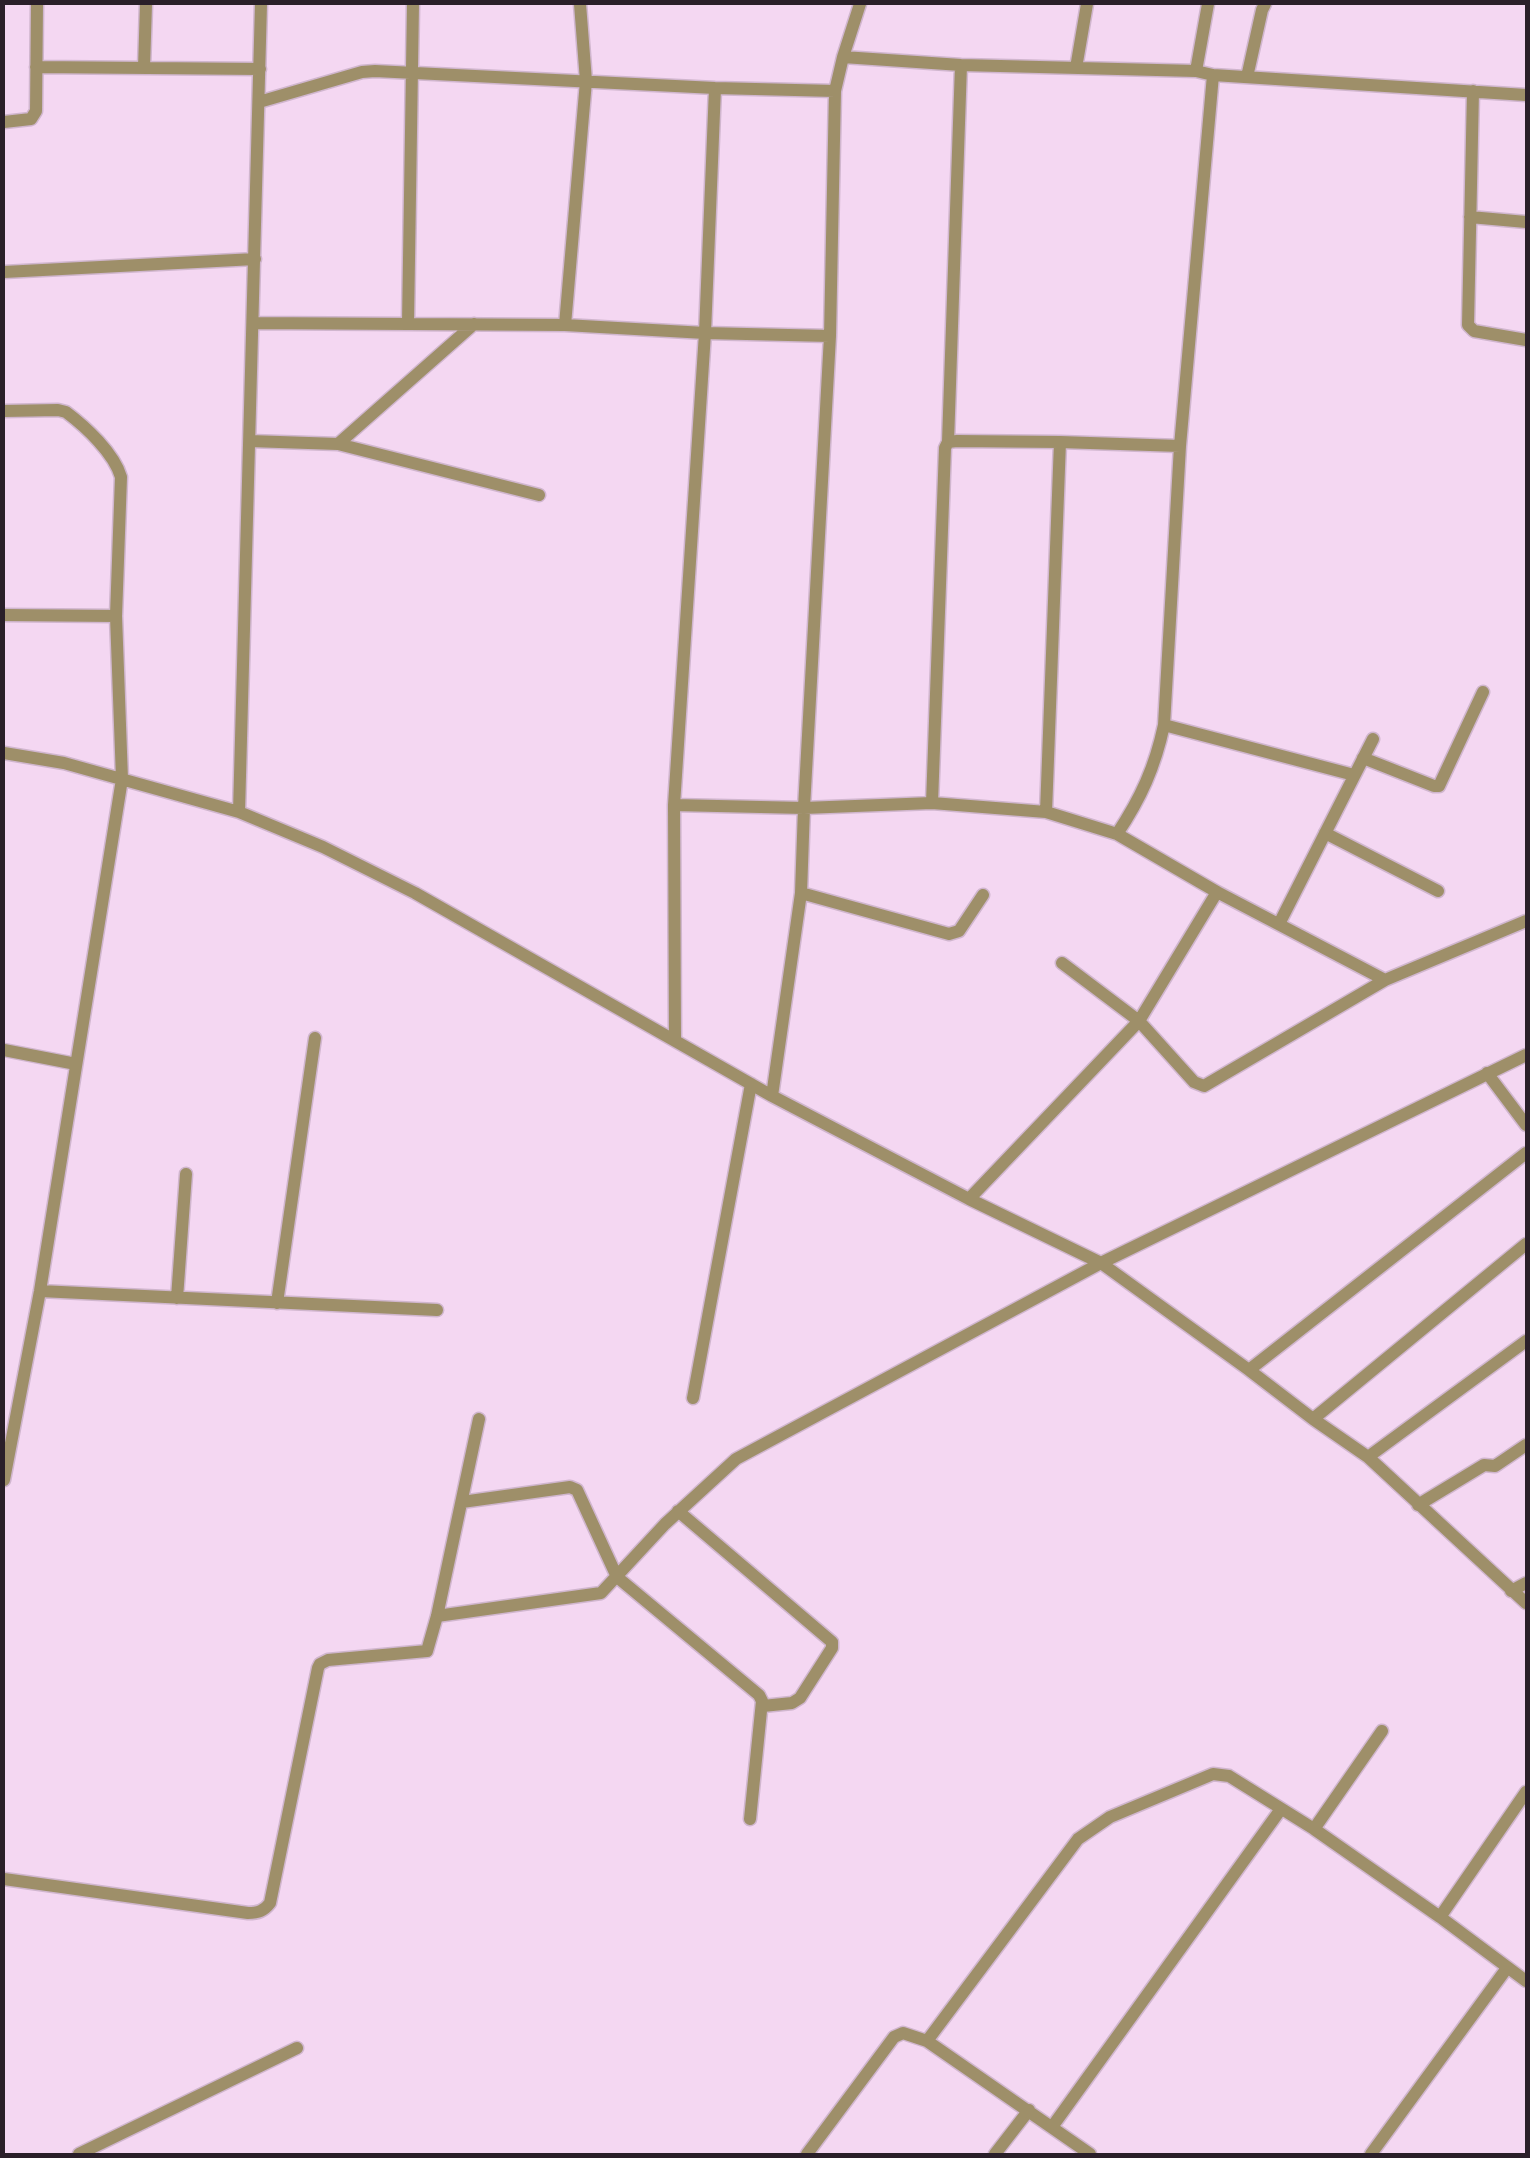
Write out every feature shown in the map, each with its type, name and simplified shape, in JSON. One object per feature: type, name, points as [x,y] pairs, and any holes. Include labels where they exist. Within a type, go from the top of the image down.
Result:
[{"type":"street","points":[[4,122],[26,120],[34,116],[38,4]]},
{"type":"street","points":[[144,68],[146,4]]},
{"type":"street","points":[[239,812],[260,102],[261,4]]},
{"type":"street","points":[[408,323],[411,72],[414,4]]},
{"type":"street","points":[[565,325],[586,81],[580,4]]},
{"type":"street","points":[[772,1096],[801,894],[830,336],[835,91],[843,57],[860,4]]},
{"type":"street","points":[[1076,68],[1087,4]]},
{"type":"street","points":[[1196,71],[1208,4]]},
{"type":"street","points":[[1247,77],[1265,4]]},
{"type":"street","points":[[843,57],[961,65],[1196,71],[1213,75],[1526,95]]},
{"type":"street","points":[[932,803],[946,448],[948,442],[961,65]]},
{"type":"street","points":[[36,67],[260,69]]},
{"type":"street","points":[[260,102],[362,72],[375,71],[715,88],[835,91]]},
{"type":"street","points":[[1117,834],[1136,806],[1147,783],[1157,756],[1164,725],[1180,446],[1213,75]]},
{"type":"street","points":[[675,1040],[674,805],[705,333],[715,88]]},
{"type":"street","points":[[1473,91],[1468,325],[1474,331],[1526,340]]},
{"type":"street","points":[[1470,217],[1526,222]]},
{"type":"street","points":[[4,272],[255,259]]},
{"type":"street","points":[[253,324],[565,325],[705,333],[830,336]]},
{"type":"street","points":[[338,444],[474,324]]},
{"type":"street","points":[[4,411],[58,410],[66,412],[111,455],[118,465],[122,477],[116,616],[122,779],[40,1291],[9,1428],[4,1480]]},
{"type":"street","points":[[250,441],[338,444],[539,495]]},
{"type":"street","points":[[948,442],[1060,442],[1180,446]]},
{"type":"street","points":[[1046,812],[1060,442]]},
{"type":"street","points":[[4,615],[116,616]]},
{"type":"street","points":[[1363,758],[1434,786],[1439,786],[1483,692]]},
{"type":"street","points":[[1164,725],[1354,775]]},
{"type":"street","points":[[1279,924],[1372,739]]},
{"type":"street","points":[[4,754],[64,763],[239,812],[323,847],[415,893],[772,1096],[969,1199],[1102,1263],[1313,1419],[1368,1457],[1526,1603]]},
{"type":"street","points":[[674,805],[804,808],[932,803],[1046,812],[1117,834],[1217,892],[1385,980]]},
{"type":"street","points":[[1325,833],[1438,891]]},
{"type":"street","points":[[969,1199],[1139,1021],[1217,892]]},
{"type":"street","points":[[801,894],[949,934],[959,931],[983,895]]},
{"type":"street","points":[[1062,963],[1139,1021],[1194,1082],[1204,1086],[1385,980],[1526,921]]},
{"type":"street","points":[[277,1302],[315,1038]]},
{"type":"street","points":[[4,1050],[76,1064]]},
{"type":"street","points":[[437,1616],[601,1593],[678,1511],[736,1459],[1102,1263],[1526,1055]]},
{"type":"street","points":[[1488,1073],[1526,1125]]},
{"type":"street","points":[[693,1398],[751,1084]]},
{"type":"street","points":[[1249,1370],[1526,1153]]},
{"type":"street","points":[[177,1298],[186,1174]]},
{"type":"street","points":[[1313,1419],[1526,1244]]},
{"type":"street","points":[[40,1291],[437,1310]]},
{"type":"street","points":[[1368,1457],[1526,1341]]},
{"type":"street","points":[[4,1879],[248,1913],[258,1913],[266,1909],[270,1904],[320,1664],[328,1660],[425,1652],[428,1649],[437,1616],[480,1419]]},
{"type":"street","points":[[1418,1505],[1484,1465],[1495,1466],[1526,1445]]},
{"type":"street","points":[[462,1502],[574,1487],[580,1492],[617,1577],[759,1696],[763,1706],[750,1820]]},
{"type":"street","points":[[678,1511],[832,1642],[832,1648],[800,1698],[792,1703],[763,1706]]},
{"type":"street","points":[[1511,1591],[1526,1583]]},
{"type":"street","points":[[1314,1829],[1382,1730]]},
{"type":"street","points":[[927,2041],[1078,1839],[1098,1823],[1213,1774],[1228,1776],[1314,1829],[1440,1917],[1526,1981]]},
{"type":"street","points":[[1440,1917],[1526,1792]]},
{"type":"street","points":[[1052,2127],[1281,1809]]},
{"type":"street","points":[[1370,2154],[1507,1968]]},
{"type":"street","points":[[807,2154],[894,2037],[903,2033],[927,2041],[1090,2154]]},
{"type":"street","points":[[79,2154],[297,2048]]},
{"type":"street","points":[[995,2154],[1029,2110]]}]
